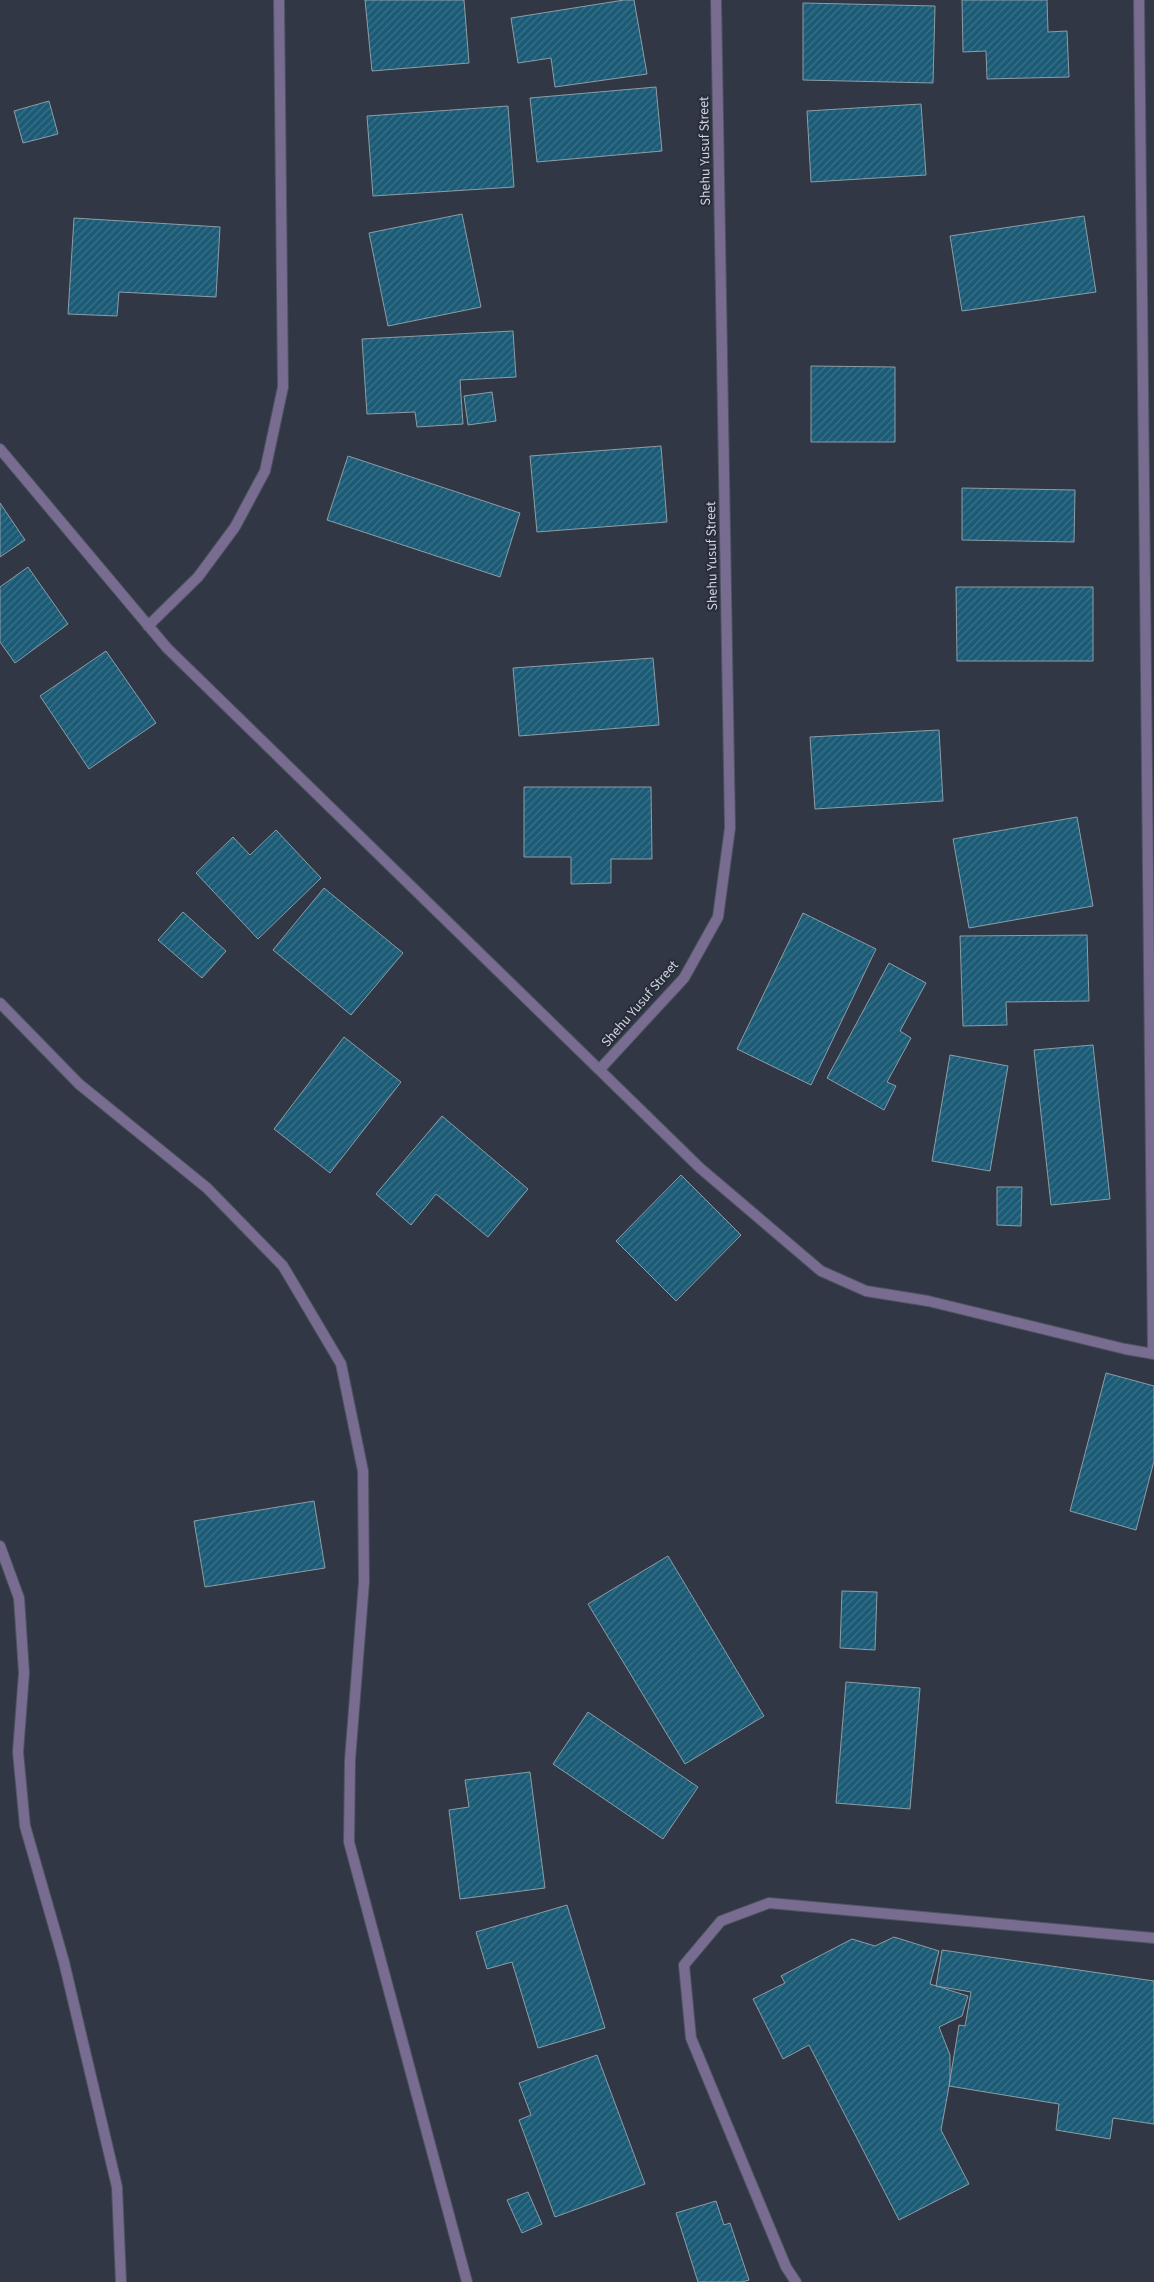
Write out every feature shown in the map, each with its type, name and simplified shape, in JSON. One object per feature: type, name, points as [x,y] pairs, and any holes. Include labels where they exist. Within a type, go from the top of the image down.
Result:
[{"type":"street","points":[[148,626],[198,577],[235,527],[264,471],[283,387],[280,0]]},
{"type":"street","name":"Shehu Yusuf Street","points":[[600,1069],[684,978],[718,917],[730,828],[716,0]]},
{"type":"street","points":[[0,449],[167,648],[700,1168],[821,1271],[866,1292],[928,1301],[1125,1349],[1153,1354],[1152,1037],[1139,0]]},
{"type":"street","points":[[0,1003],[79,1084],[207,1188],[283,1266],[341,1364],[363,1471],[364,1582],[350,1760],[349,1842],[467,2282]]},
{"type":"street","points":[[0,1546],[19,1598],[24,1673],[18,1752],[25,1826],[64,1962],[117,2187],[121,2282]]},
{"type":"street","points":[[796,2282],[786,2267],[691,2038],[684,1965],[721,1921],[769,1903],[1154,1938]]},
{"type":"building","points":[[365,0],[464,0],[469,63],[372,71]]},
{"type":"building","points":[[634,0],[647,74],[555,87],[551,58],[518,63],[511,18]]},
{"type":"building","points":[[962,0],[1047,0],[1048,32],[1067,31],[1069,77],[987,79],[986,51],[963,52]]},
{"type":"building","points":[[803,3],[935,6],[933,83],[803,80]]},
{"type":"building","points":[[656,87],[662,151],[537,162],[530,98]]},
{"type":"building","points":[[49,101],[58,134],[23,143],[14,111]]},
{"type":"building","points":[[921,104],[926,175],[811,182],[807,111]]},
{"type":"building","points":[[508,106],[514,187],[373,196],[367,116]]},
{"type":"building","points":[[462,214],[481,307],[388,326],[369,233]]},
{"type":"building","points":[[1084,216],[1096,292],[962,311],[950,236]]},
{"type":"building","points":[[74,218],[220,227],[216,297],[119,292],[117,316],[68,314]]},
{"type":"building","points":[[513,331],[516,377],[460,380],[463,424],[417,427],[415,412],[367,414],[362,339]]},
{"type":"building","points":[[811,366],[895,367],[895,442],[811,442]]},
{"type":"building","points":[[492,392],[496,421],[468,425],[464,396]]},
{"type":"building","points":[[661,446],[667,522],[537,532],[530,456]]},
{"type":"building","points":[[348,456],[520,513],[500,577],[327,520]]},
{"type":"building","points":[[962,488],[1075,490],[1074,542],[962,540]]},
{"type":"building","points":[[0,503],[25,540],[0,557]]},
{"type":"building","points":[[28,567],[68,624],[15,663],[0,642],[0,587]]},
{"type":"building","points":[[956,587],[1093,587],[1093,661],[957,661]]},
{"type":"building","points":[[106,651],[156,723],[89,769],[40,696]]},
{"type":"building","points":[[653,658],[659,725],[519,736],[513,668]]},
{"type":"building","points":[[939,730],[943,801],[815,809],[810,737]]},
{"type":"building","points":[[524,787],[651,787],[652,859],[611,859],[611,883],[571,884],[571,857],[524,857]]},
{"type":"building","points":[[1077,817],[1093,906],[969,928],[953,839]]},
{"type":"building","points":[[276,830],[321,878],[258,939],[196,873],[233,837],[250,855]]},
{"type":"building","points":[[324,888],[403,953],[351,1015],[273,950]]},
{"type":"building","points":[[183,912],[226,951],[202,978],[158,940]]},
{"type":"building","points":[[803,913],[876,949],[811,1085],[737,1049]]},
{"type":"building","points":[[1087,935],[1089,1001],[1006,1002],[1007,1025],[963,1026],[960,936]]},
{"type":"building","points":[[889,963],[926,983],[900,1031],[911,1038],[887,1082],[896,1086],[884,1110],[827,1078]]},
{"type":"building","points":[[344,1037],[401,1082],[330,1173],[274,1129]]},
{"type":"building","points":[[1093,1045],[1110,1199],[1051,1205],[1034,1050]]},
{"type":"building","points":[[950,1055],[1008,1066],[990,1171],[932,1161]]},
{"type":"building","points":[[442,1116],[528,1189],[488,1237],[436,1194],[411,1225],[376,1194]]},
{"type":"building","points":[[681,1175],[741,1235],[676,1301],[616,1241]]},
{"type":"building","points":[[997,1187],[1022,1187],[1021,1226],[997,1225]]},
{"type":"building","points":[[1106,1373],[1154,1386],[1154,1461],[1136,1530],[1070,1511]]},
{"type":"building","points":[[314,1501],[325,1568],[205,1587],[194,1521]]},
{"type":"building","points":[[668,1556],[764,1716],[685,1764],[588,1604]]},
{"type":"building","points":[[842,1591],[877,1592],[875,1650],[840,1648]]},
{"type":"building","points":[[846,1682],[920,1688],[910,1809],[836,1803]]},
{"type":"building","points":[[588,1712],[698,1787],[663,1839],[553,1764]]},
{"type":"building","points":[[530,1772],[545,1888],[460,1899],[449,1810],[469,1807],[465,1780]]},
{"type":"building","points":[[567,1905],[605,2028],[538,2048],[512,1962],[487,1969],[476,1932]]},
{"type":"building","points":[[894,1937],[939,1951],[930,1984],[968,1996],[962,2016],[939,2027],[950,2055],[950,2081],[941,2130],[969,2184],[899,2220],[809,2045],[783,2059],[753,1999],[785,1983],[781,1976],[852,1939],[875,1946]]},
{"type":"building","points":[[942,1950],[1154,1981],[1154,2124],[1113,2118],[1110,2139],[1056,2130],[1059,2104],[949,2086],[959,2025],[965,2026],[971,1992],[936,1986]]},
{"type":"building","points":[[597,2055],[645,2184],[555,2217],[519,2120],[531,2115],[519,2083]]},
{"type":"building","points":[[528,2192],[542,2224],[522,2233],[507,2200]]},
{"type":"building","points":[[716,2201],[724,2225],[730,2223],[749,2280],[742,2282],[698,2282],[676,2213]]}]
